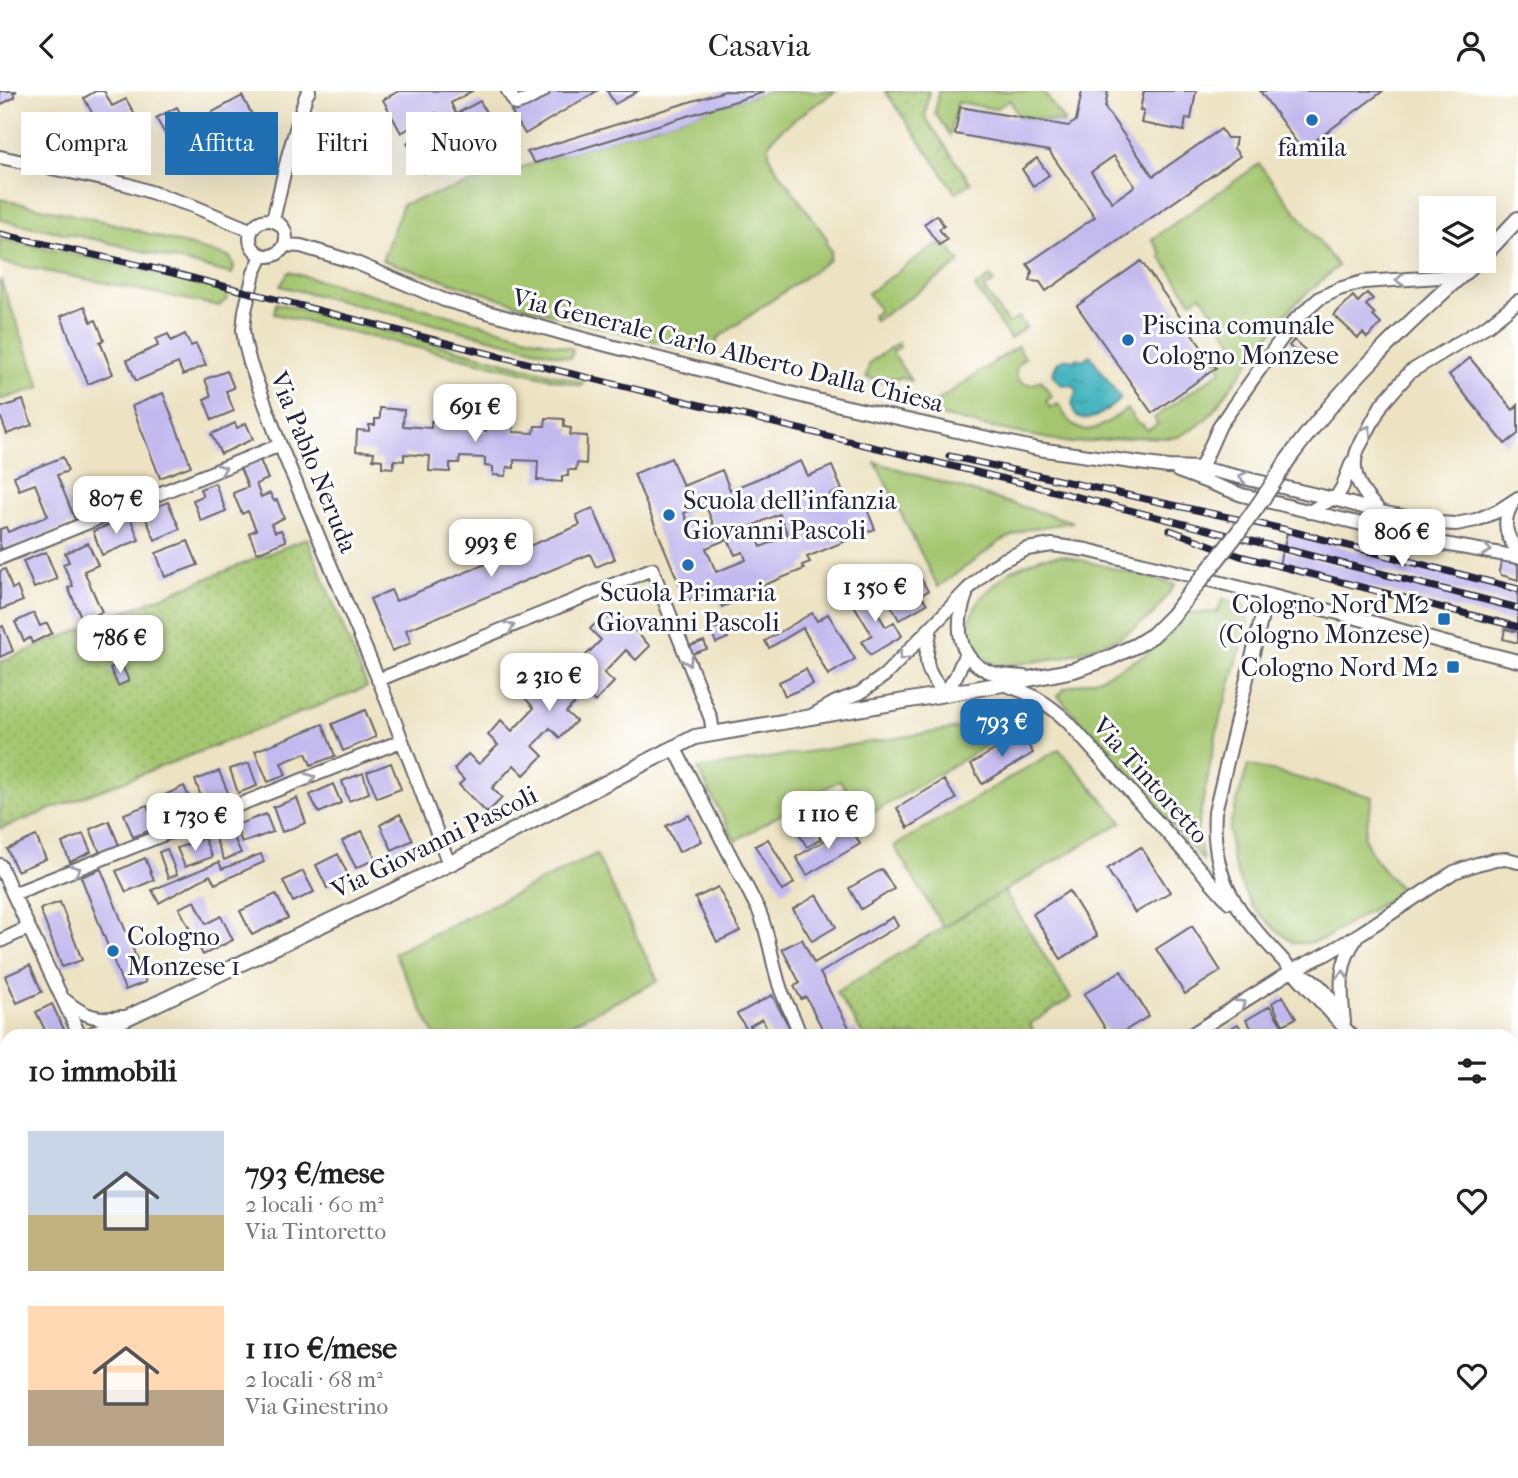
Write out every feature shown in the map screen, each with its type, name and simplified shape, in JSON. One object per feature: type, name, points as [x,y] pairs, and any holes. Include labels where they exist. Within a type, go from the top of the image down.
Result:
[{"type":"street","points":[[272,220],[289,152],[309,91]]},
{"type":"street","points":[[508,91],[516,104],[543,91]]},
{"type":"street","points":[[0,157],[126,184],[193,206],[250,230]]},
{"type":"street","name":"Via Giovanni Pascoli","points":[[1496,242],[1518,219]]},
{"type":"street","points":[[272,220],[283,227],[285,245],[273,256],[262,256],[252,249],[250,230],[257,222],[272,220]]},
{"type":"street","name":"Via Giovanni Pascoli","points":[[1496,246],[1518,230]]},
{"type":"street","name":"Via Generale Carlo Alberto Dalla Chiesa","points":[[285,245],[301,246],[354,262],[444,300],[817,400],[1038,449],[1168,467],[1201,468],[1380,512],[1456,524],[1490,515],[1516,500]]},
{"type":"street","name":"Via Pablo Neruda","points":[[262,256],[254,273],[245,311],[243,330],[250,363],[280,445],[378,680],[449,863]]},
{"type":"street","name":"Via Giovanni Pascoli","points":[[1201,468],[1220,425],[1294,321],[1320,298],[1363,282],[1440,277],[1456,273]]},
{"type":"street","name":"Via Giovanni Pascoli","points":[[103,1029],[449,863],[695,737],[1074,670],[1116,655],[1153,635],[1173,615],[1250,516],[1309,431],[1361,370],[1464,273]]},
{"type":"street","points":[[1309,512],[1334,499],[1342,488],[1374,415],[1405,376],[1421,363],[1488,325],[1518,301]]},
{"type":"street","points":[[0,558],[280,445]]},
{"type":"street","points":[[1355,456],[1358,480],[1366,496],[1380,512]]},
{"type":"street","name":"Via Generale Carlo Alberto Dalla Chiesa","points":[[1168,467],[1242,495],[1309,512],[1444,544],[1518,554]]},
{"type":"street","points":[[1201,468],[1207,481]]},
{"type":"street","name":"Via Generale Carlo Alberto Dalla Chiesa","points":[[1516,500],[1507,513],[1506,527],[1507,535],[1518,554]]},
{"type":"street","name":"Via Giovanni Pascoli","points":[[808,717],[873,685],[990,568],[1027,549],[1052,545],[1087,550],[1518,661]]},
{"type":"street","points":[[378,680],[652,569],[711,719],[713,733]]},
{"type":"street","points":[[968,590],[959,623],[966,653],[988,671],[1035,677]]},
{"type":"street","name":"Via Tintoretto","points":[[1251,926],[1233,900],[1222,875],[1214,825],[1267,595]]},
{"type":"street","points":[[931,627],[927,666],[934,681],[946,693],[966,653]]},
{"type":"street","name":"Via Tintoretto","points":[[1003,684],[1039,699],[1068,722],[1346,1029]]},
{"type":"street","points":[[13,894],[401,741]]},
{"type":"street","points":[[674,747],[760,911],[781,991],[798,1029]]},
{"type":"street","points":[[1200,1029],[1293,971],[1328,953],[1461,868],[1493,860],[1507,859],[1518,862]]},
{"type":"street","points":[[0,865],[77,1029]]},
{"type":"street","points":[[0,941],[29,928]]},
{"type":"street","name":"Via Tintoretto","points":[[1344,1022],[1341,990],[1343,972],[1347,952],[1360,933]]},
{"type":"street","name":"Via Tintoretto","points":[[1293,971],[1310,978],[1322,988],[1334,1003],[1348,1029]]},
{"type":"street","points":[[61,995],[85,1014],[96,1018],[132,1015]]},
{"type":"street","points":[[119,1029],[132,1015]]},
{"type":"green space","points":[[767,91],[836,91],[788,124],[769,145],[772,162],[828,240],[826,243],[831,251],[829,260],[718,338],[714,350],[700,353],[536,310],[382,260],[403,204],[496,175],[521,175],[521,167]]},
{"type":"green space","points":[[885,91],[929,91],[925,117],[971,183],[956,193]]},
{"type":"green space","points":[[939,91],[1043,91],[1064,123],[1018,116],[1010,100],[995,109],[958,102],[950,135],[935,113]]},
{"type":"green space","points":[[1259,164],[1338,266],[1282,318],[1210,415],[1198,426],[1178,437],[1139,437],[1070,443],[922,411],[1018,346],[1025,358],[1016,369],[1018,379],[1028,384],[1041,380],[1052,397],[1046,401],[1050,408],[1058,404],[1069,421],[1078,428],[1085,430],[1100,427],[1127,409],[1137,423],[1147,430],[1158,424],[1154,418],[1222,370],[1215,359],[1234,344],[1201,295],[1191,301],[1160,256],[1162,254],[1152,239]]},
{"type":"green space","points":[[0,199],[107,222],[230,257],[234,266],[232,274],[98,240],[0,220]]},
{"type":"green space","points":[[0,239],[228,291],[227,299],[219,306],[0,262]]},
{"type":"green space","points":[[946,243],[960,263],[875,321],[872,316],[879,310],[868,293],[935,245],[939,247]]},
{"type":"green space","points":[[289,272],[573,349],[571,358],[280,286]]},
{"type":"green space","points":[[990,277],[994,282],[984,289],[1008,324],[1019,317],[1026,327],[1010,339],[975,287]]},
{"type":"green space","points":[[0,279],[41,387],[0,400]]},
{"type":"green space","points":[[276,303],[583,382],[582,386],[274,314]]},
{"type":"green space","points":[[898,343],[900,347],[892,352],[911,381],[899,377],[887,378],[886,383],[866,377],[870,362]]},
{"type":"green space","points":[[875,462],[1073,522],[1024,530],[1001,541],[938,587]]},
{"type":"green space","points":[[307,538],[367,687],[0,829],[0,662]]},
{"type":"green space","points":[[1061,555],[1175,584],[1153,615],[1119,638],[1064,657],[1000,667],[978,655],[970,642],[966,627],[979,599],[1010,571],[1039,558]]},
{"type":"green space","points":[[1223,599],[1244,604],[1248,624],[1218,726],[1197,830],[1203,860],[1058,696],[1065,688],[1100,678],[1142,657],[1169,636],[1185,614],[1217,612]]},
{"type":"green space","points":[[1010,720],[1021,725],[864,818],[840,780],[735,841],[698,769]]},
{"type":"green space","points":[[1059,749],[1122,822],[943,927],[894,846]]},
{"type":"green space","points":[[1248,765],[1373,797],[1364,837],[1374,858],[1402,891],[1325,938],[1309,943],[1294,943],[1275,929],[1252,906],[1232,859],[1229,829]]},
{"type":"green space","points":[[596,854],[658,981],[560,1029],[432,1029],[394,953]]},
{"type":"green space","points":[[1004,891],[1071,998],[1030,1024],[1032,1029],[860,1029],[836,992]]},
{"type":"water","points":[[1090,355],[1121,399],[1099,415],[1085,419],[1074,411],[1073,402],[1077,392],[1075,386],[1060,384],[1053,375],[1055,366],[1063,359],[1082,360]]},
{"type":"building","points":[[0,91],[17,91],[13,93],[15,97],[0,105]]},
{"type":"building","points":[[96,91],[104,91],[112,106],[126,99],[133,112],[92,112],[84,98]]},
{"type":"building","points":[[399,91],[472,91],[451,103],[455,112],[406,112],[406,130],[401,133],[392,112],[383,100]]},
{"type":"building","points":[[544,91],[597,91],[525,134],[521,127],[521,112],[511,111]]},
{"type":"building","points":[[607,91],[638,91],[615,104]]},
{"type":"building","points":[[725,91],[765,92],[535,163],[527,152]]},
{"type":"building","points":[[1082,91],[1108,91],[1105,108],[1153,176],[1221,129],[1227,138],[1236,138],[1234,148],[1240,156],[1046,291],[1040,282],[1030,281],[1032,271],[1027,264],[1095,217],[1049,151],[955,134],[960,107],[1068,126],[1076,121]],"holes":[[[1114,156],[1135,186],[1112,202],[1091,172]]]},
{"type":"building","points":[[1144,91],[1196,91],[1191,119],[1186,118],[1184,131],[1141,123],[1144,110],[1140,110]]},
{"type":"building","name":"famila","points":[[1260,91],[1383,91],[1302,150]]},
{"type":"building","points":[[242,96],[251,112],[213,112]]},
{"type":"building","points":[[480,101],[486,112],[460,112]]},
{"type":"building","points":[[165,113],[165,134],[156,118]]},
{"type":"building","points":[[1037,158],[1049,175],[1033,186],[1022,169]]},
{"type":"building","points":[[937,215],[944,226],[939,229],[947,240],[939,245],[924,224]]},
{"type":"building","points":[[1141,261],[1216,368],[1152,413],[1077,306]]},
{"type":"building","points":[[1367,293],[1373,299],[1366,305],[1381,324],[1367,338],[1363,333],[1358,338],[1334,315],[1353,296],[1358,302]]},
{"type":"building","points":[[85,306],[91,322],[96,320],[104,340],[100,342],[113,374],[88,384],[61,316]]},
{"type":"building","points":[[168,334],[171,341],[185,334],[191,346],[196,344],[206,365],[183,375],[178,363],[136,381],[127,360],[158,346],[156,339]]},
{"type":"building","points":[[1294,340],[1314,358],[1309,364],[1289,346]]},
{"type":"building","points":[[1470,358],[1513,410],[1518,405],[1518,434],[1505,444],[1449,375]]},
{"type":"building","points":[[227,371],[234,388],[226,391],[234,411],[212,420],[204,399],[211,396],[205,379]]},
{"type":"building","points":[[163,393],[191,466],[160,478],[132,406]]},
{"type":"building","points":[[23,400],[32,425],[7,434],[0,408]]},
{"type":"building","points":[[380,408],[404,410],[403,426],[431,428],[431,421],[436,421],[437,413],[451,413],[450,422],[458,423],[457,429],[486,431],[486,425],[494,425],[494,417],[514,418],[513,432],[534,433],[535,426],[545,426],[546,418],[564,419],[564,427],[571,428],[570,435],[587,436],[586,464],[577,463],[576,470],[568,470],[568,476],[562,476],[562,482],[537,480],[538,461],[514,460],[514,468],[507,467],[506,476],[493,475],[493,467],[485,466],[485,458],[460,457],[459,463],[450,463],[450,472],[429,471],[430,456],[404,454],[404,461],[394,460],[393,468],[382,467],[382,460],[373,459],[374,452],[356,451],[357,430],[369,431],[369,425],[375,425],[375,419],[380,419]]},
{"type":"building","points":[[235,423],[237,428],[246,423],[253,439],[221,454],[211,434]]},
{"type":"building","points":[[63,457],[68,471],[57,475],[76,522],[3,551],[0,548],[0,529],[6,527],[8,532],[48,516],[35,484],[19,490],[14,476]]},
{"type":"building","points":[[671,458],[683,486],[722,470],[730,490],[801,461],[808,476],[832,466],[842,490],[830,494],[836,508],[862,497],[875,529],[807,557],[810,562],[802,565],[804,569],[752,590],[754,594],[722,607],[715,589],[686,601],[634,474]],"holes":[[[705,504],[714,526],[692,535],[684,513]],[[779,514],[788,535],[761,547],[752,526]],[[728,539],[735,555],[743,552],[746,560],[716,572],[706,548]]]},
{"type":"building","points":[[260,460],[268,479],[256,484],[261,497],[270,493],[274,501],[277,500],[284,518],[271,524],[275,532],[281,530],[286,541],[257,553],[249,533],[256,530],[248,511],[242,514],[233,493],[248,487],[240,468]]},
{"type":"building","points":[[215,483],[226,511],[201,521],[193,500],[203,496],[200,489]]},
{"type":"building","points":[[168,502],[180,529],[155,540],[143,512]]},
{"type":"building","points":[[593,508],[615,559],[596,567],[590,554],[406,630],[411,643],[392,651],[370,599],[391,590],[396,601],[580,525],[576,515]]},
{"type":"building","points":[[130,517],[139,540],[102,555],[93,531]]},
{"type":"building","points":[[1287,533],[1518,592],[1518,606],[1284,546]]},
{"type":"building","points":[[188,541],[198,565],[165,577],[156,553]]},
{"type":"building","points":[[88,543],[98,565],[84,571],[102,612],[83,621],[68,588],[73,586],[63,564],[69,562],[65,553]]},
{"type":"building","points":[[1282,551],[1518,611],[1518,624],[1279,565]]},
{"type":"building","points":[[46,552],[57,579],[34,588],[23,561]]},
{"type":"building","points":[[1502,557],[1518,559],[1518,580],[1501,575],[1499,571]]},
{"type":"building","points":[[5,569],[12,589],[17,587],[23,601],[0,610],[0,571]]},
{"type":"building","points":[[919,575],[928,591],[921,595],[927,604],[899,620],[888,600],[900,594],[896,588]]},
{"type":"building","points":[[871,589],[876,599],[871,602],[886,627],[894,622],[902,636],[870,655],[862,642],[872,635],[852,602]]},
{"type":"building","points":[[34,613],[40,626],[47,623],[52,633],[32,643],[30,638],[24,641],[15,622]]},
{"type":"building","points":[[812,613],[817,621],[828,614],[855,659],[828,675],[803,628],[769,648],[765,641]]},
{"type":"building","points":[[605,614],[616,624],[622,618],[650,646],[636,660],[626,650],[604,673],[614,682],[595,702],[585,692],[566,712],[576,721],[560,738],[550,728],[533,746],[543,756],[524,775],[514,765],[492,788],[502,798],[487,813],[459,785],[464,780],[454,769],[468,754],[479,764],[498,745],[488,735],[501,720],[512,731],[534,708],[524,697],[538,683],[548,694],[601,640],[590,629]]},
{"type":"building","points":[[3,626],[13,651],[0,657],[0,627]]},
{"type":"building","points":[[723,626],[728,638],[716,643],[711,630]]},
{"type":"building","points":[[1505,629],[1518,632],[1518,643],[1503,639]]},
{"type":"building","points":[[704,641],[707,649],[692,654],[690,646]]},
{"type":"building","points":[[121,663],[129,681],[118,686],[110,668]]},
{"type":"building","points":[[806,669],[813,684],[785,696],[779,682]]},
{"type":"building","points":[[365,710],[376,737],[343,751],[332,724]]},
{"type":"building","points":[[323,724],[335,756],[311,765],[306,753],[281,763],[286,775],[268,782],[255,751]]},
{"type":"building","points":[[1021,734],[1033,753],[982,784],[971,764]]},
{"type":"building","points":[[249,763],[257,786],[238,793],[230,769]]},
{"type":"building","points":[[391,763],[401,789],[377,798],[367,772]]},
{"type":"building","points":[[219,771],[229,795],[204,804],[195,780]]},
{"type":"building","points":[[363,773],[369,793],[349,801],[342,781]]},
{"type":"building","points":[[944,780],[956,799],[908,828],[897,808]]},
{"type":"building","points":[[333,784],[341,803],[319,813],[310,795]]},
{"type":"building","points":[[184,786],[194,809],[162,824],[152,801]]},
{"type":"building","points":[[297,798],[306,823],[282,832],[273,807]]},
{"type":"building","points":[[147,805],[156,828],[133,837],[124,814]]},
{"type":"building","points":[[266,814],[273,832],[242,843],[236,825]]},
{"type":"building","points":[[400,814],[413,840],[392,850],[380,825]]},
{"type":"building","points":[[689,815],[702,841],[679,852],[666,826]]},
{"type":"building","points":[[810,820],[821,839],[807,847],[796,829]]},
{"type":"building","points":[[109,821],[119,845],[100,853],[90,829]]},
{"type":"building","points":[[850,826],[860,844],[807,875],[796,857]]},
{"type":"building","points":[[231,831],[241,853],[224,860],[215,838]]},
{"type":"building","points":[[362,831],[376,859],[356,868],[342,841]]},
{"type":"building","points":[[83,834],[91,852],[70,862],[62,843]]},
{"type":"building","points":[[36,836],[46,859],[17,871],[7,849]]},
{"type":"building","points":[[204,838],[212,857],[185,867],[177,848]]},
{"type":"building","points":[[768,839],[794,883],[782,891],[755,846]]},
{"type":"building","points":[[1141,847],[1170,892],[1135,913],[1107,869]]},
{"type":"building","points":[[167,849],[177,875],[168,878],[159,852]]},
{"type":"building","points":[[261,854],[264,862],[215,884],[210,875],[159,903],[152,890],[219,862],[222,869]]},
{"type":"building","points":[[338,854],[349,877],[327,888],[316,865]]},
{"type":"building","points":[[145,858],[154,880],[126,892],[116,871]]},
{"type":"building","points":[[101,869],[146,982],[125,990],[81,877]]},
{"type":"building","points":[[882,869],[894,889],[861,909],[849,888]]},
{"type":"building","points":[[303,871],[314,892],[293,902],[283,881]]},
{"type":"building","points":[[718,887],[740,931],[717,942],[695,898]]},
{"type":"building","points":[[1069,891],[1097,936],[1061,959],[1033,914]]},
{"type":"building","points":[[276,894],[288,918],[252,935],[240,911]]},
{"type":"building","points":[[817,895],[836,927],[812,941],[793,909]]},
{"type":"building","points":[[195,901],[206,924],[221,916],[233,940],[203,955],[179,908]]},
{"type":"building","points":[[60,902],[82,960],[62,967],[40,909]]},
{"type":"building","points":[[893,917],[898,926],[820,973],[850,1029],[822,1029],[806,997],[801,999],[794,986],[800,983],[782,949],[802,939],[814,963]]},
{"type":"building","points":[[1192,926],[1221,971],[1185,994],[1156,949]]},
{"type":"building","points":[[30,965],[42,992],[17,1003],[5,976]]},
{"type":"building","points":[[1121,971],[1149,1016],[1128,1029],[1106,1029],[1084,994]]},
{"type":"building","points":[[772,995],[790,1029],[767,1029],[762,1019],[750,1026],[754,1029],[745,1029],[737,1014]]},
{"type":"building","points":[[1283,996],[1296,1018],[1283,1025],[1272,1003]]},
{"type":"building","points":[[52,1004],[64,1029],[44,1029],[36,1012]]},
{"type":"building","points":[[1270,1006],[1282,1026],[1277,1029],[1252,1029],[1246,1020]]},
{"type":"railway","points":[[0,234],[161,270],[1518,608]]},
{"type":"railway","points":[[949,456],[1283,529],[1518,589]]},
{"type":"railway","points":[[1170,530],[1240,556],[1518,627]]},
{"type":"place","name":"famila","points":[[1312,120]]},
{"type":"place","name":"Piscina comunale Cologno Monzese","points":[[1128,340]]},
{"type":"place","name":"Scuola dell’infanzia Giovanni Pascoli","points":[[669,515]]},
{"type":"place","name":"Scuola Primaria Giovanni Pascoli","points":[[688,565]]},
{"type":"place","name":"Cologno Nord M2 (Cologno Monzese)","points":[[1444,619]]},
{"type":"place","name":"Cologno Nord M2","points":[[1453,667]]},
{"type":"place","name":"Cologno Monzese 1","points":[[113,951]]}]
